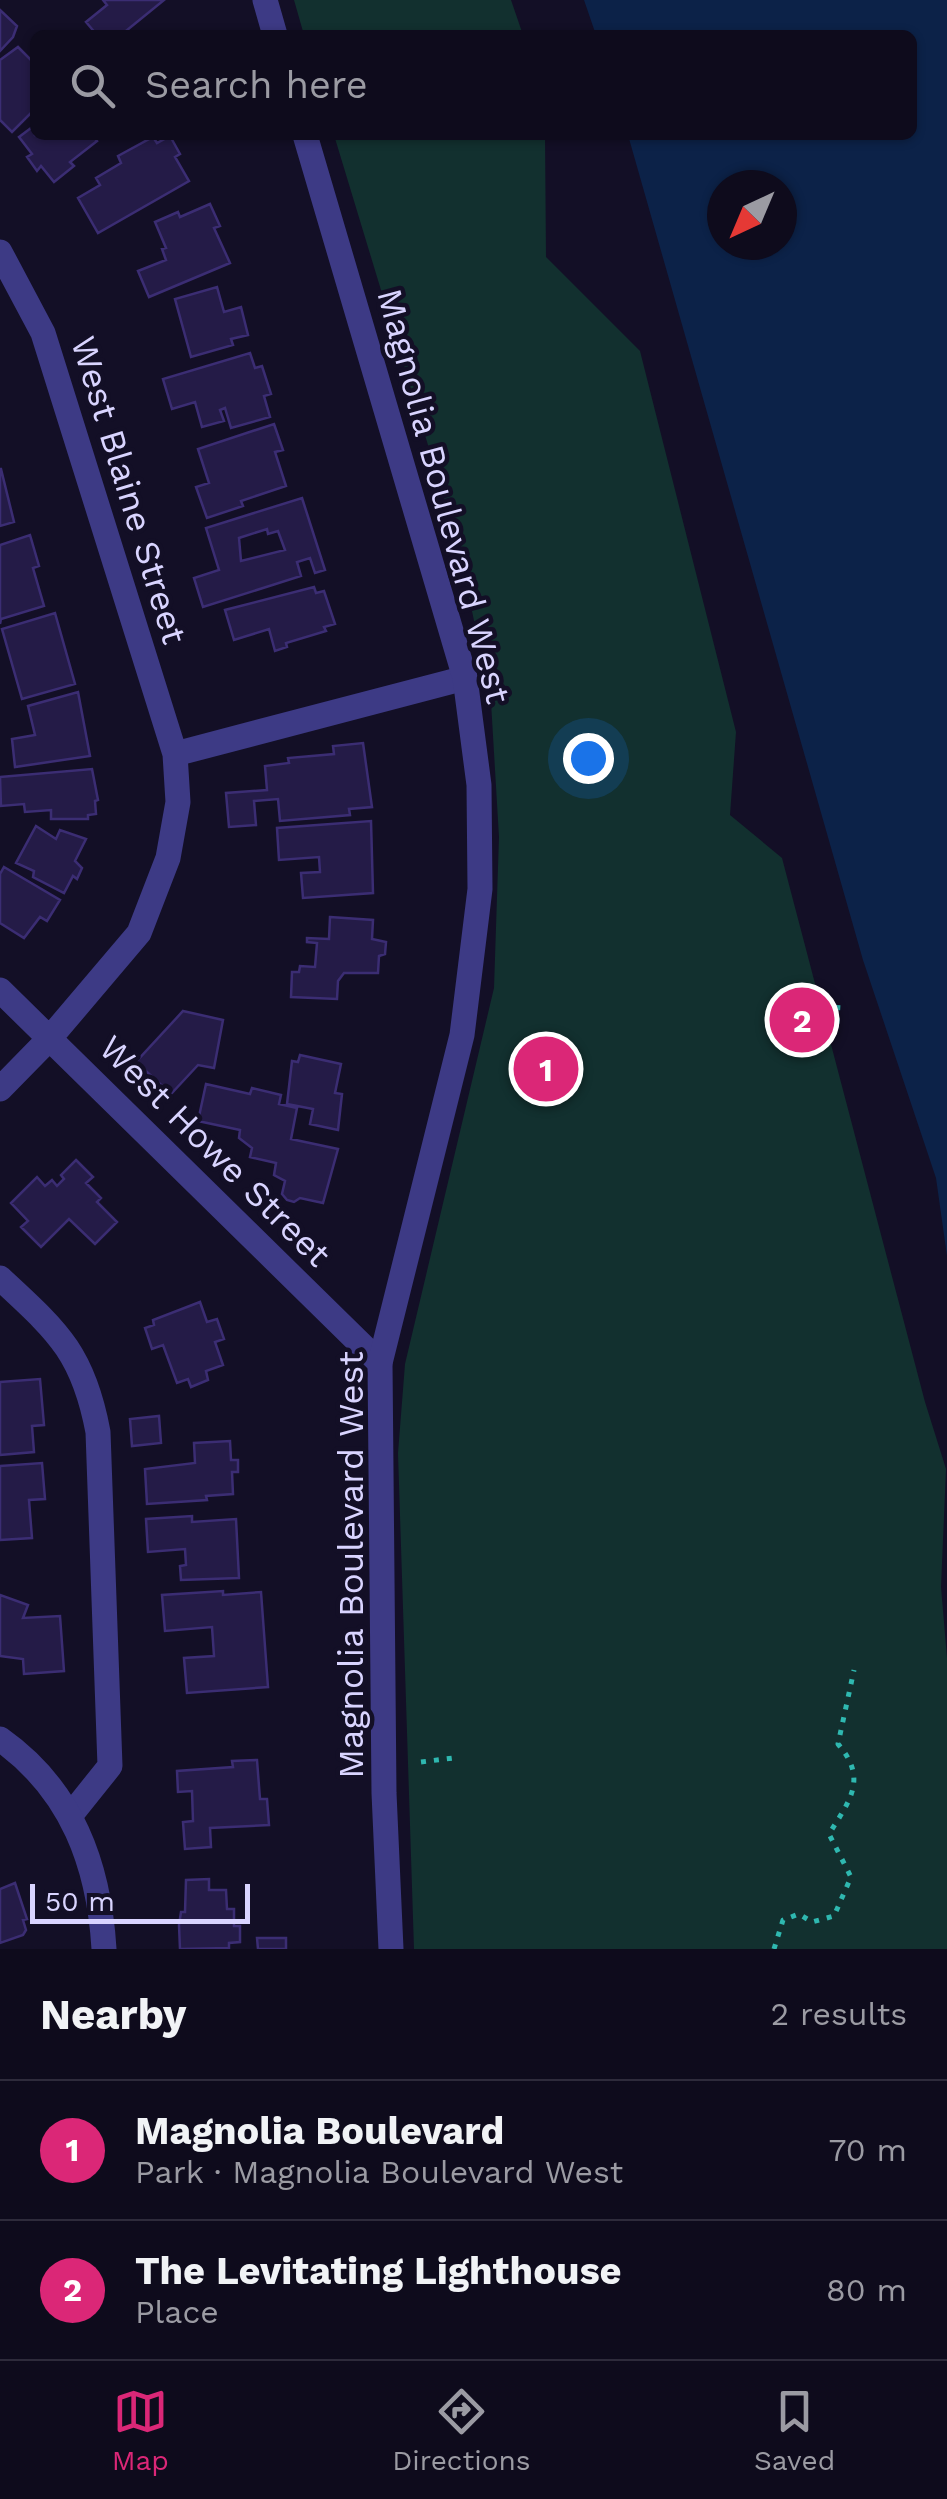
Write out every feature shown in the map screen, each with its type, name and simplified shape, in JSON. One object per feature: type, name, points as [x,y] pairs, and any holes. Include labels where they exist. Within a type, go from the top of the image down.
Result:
[{"type":"street","points":[[265,0],[274,30]]},
{"type":"street","name":"Magnolia Boulevard West","points":[[306,140],[465,678],[479,785],[480,889],[462,1035],[380,1363],[384,1792],[391,1949]]},
{"type":"street","name":"West Blaine Street","points":[[0,252],[43,334],[176,754],[178,802],[168,858],[139,933],[50,1038],[0,1089]]},
{"type":"street","points":[[176,754],[465,678]]},
{"type":"street","name":"West Howe Street","points":[[0,990],[380,1363]]},
{"type":"street","points":[[0,1278],[60,1334],[82,1373],[98,1432],[110,1766],[70,1816]]},
{"type":"street","points":[[0,1740],[46,1781],[70,1816],[94,1875],[101,1904],[104,1949]]},
{"type":"path","points":[[811,1021],[836,1023],[838,1003]]},
{"type":"path","points":[[774,1949],[783,1920],[799,1914],[812,1922],[834,1916],[851,1877],[829,1834],[854,1794],[852,1761],[838,1744],[854,1670]]},
{"type":"path","points":[[420,1762],[453,1758]]},
{"type":"green space","points":[[294,0],[511,0],[521,30],[303,30]]},
{"type":"green space","points":[[336,140],[545,140],[546,257],[640,351],[736,732],[730,815],[782,858],[946,1469],[941,1587],[947,1658],[947,1949],[414,1949],[398,1453],[405,1364],[494,988],[499,837],[491,702],[458,544]]},
{"type":"water","points":[[584,0],[947,0],[947,1256],[936,1178],[863,960],[629,140],[917,140],[917,30],[594,30]]},
{"type":"building","points":[[103,0],[164,0],[127,30],[93,30],[86,22],[107,5]]},
{"type":"building","points":[[0,10],[17,26],[0,51]]},
{"type":"building","points":[[18,47],[30,59],[30,114],[12,132],[0,120],[0,60]]},
{"type":"building","points":[[30,129],[30,140],[97,141],[70,162],[74,166],[54,182],[41,166],[37,171],[27,157],[32,154],[19,137]]},
{"type":"building","points":[[147,140],[172,140],[180,154],[175,157],[189,181],[98,233],[78,198],[100,185],[96,178],[121,163],[118,156]]},
{"type":"building","points":[[210,204],[220,226],[214,228],[230,263],[149,297],[138,271],[166,260],[162,249],[166,248],[155,222],[178,212],[180,217]]},
{"type":"building","points":[[217,287],[224,312],[241,307],[248,335],[231,339],[233,345],[191,357],[175,299]]},
{"type":"building","points":[[250,353],[255,368],[262,366],[271,394],[264,396],[270,417],[231,428],[225,408],[220,410],[224,421],[202,427],[195,402],[172,409],[163,379]]},
{"type":"building","points":[[274,424],[283,450],[275,452],[286,486],[207,518],[196,487],[209,483],[198,449]]},
{"type":"building","points":[[0,469],[14,522],[0,526]]},
{"type":"building","points":[[302,498],[325,570],[315,573],[310,558],[297,562],[301,576],[203,607],[194,578],[219,570],[206,528]],"holes":[[[267,529],[268,534],[278,531],[285,550],[241,561],[239,538]]]},
{"type":"building","points":[[30,535],[39,566],[33,568],[44,606],[1,619],[0,624],[0,545]]},
{"type":"building","points":[[314,587],[316,593],[324,591],[335,624],[324,627],[326,631],[286,643],[287,647],[275,651],[269,629],[234,640],[225,610]]},
{"type":"building","points":[[55,613],[75,684],[22,699],[2,629]]},
{"type":"building","points":[[78,692],[90,756],[15,767],[12,739],[35,735],[28,706]]},
{"type":"building","points":[[363,743],[372,807],[349,809],[350,815],[280,821],[278,799],[254,801],[256,825],[229,827],[226,793],[267,790],[265,766],[289,763],[288,758],[334,754],[333,746]]},
{"type":"building","points":[[92,769],[98,800],[96,814],[88,815],[88,819],[51,819],[51,810],[25,812],[24,804],[1,806],[0,777]]},
{"type":"building","points":[[371,821],[373,893],[303,898],[301,873],[320,872],[319,857],[279,860],[277,828]]},
{"type":"building","points":[[36,826],[56,839],[60,830],[86,839],[75,861],[82,868],[64,893],[16,863]]},
{"type":"building","points":[[4,867],[60,900],[47,921],[40,917],[24,938],[0,923],[0,874]]},
{"type":"building","points":[[330,917],[373,920],[372,939],[386,942],[385,954],[379,956],[378,973],[344,973],[338,981],[337,999],[291,997],[292,972],[299,972],[300,966],[315,967],[317,943],[307,942],[307,938],[329,939]]},
{"type":"building","points":[[183,1011],[223,1020],[214,1068],[198,1065],[171,1094],[136,1062]]},
{"type":"building","points":[[802,1012],[811,1021],[802,1030],[793,1021]]},
{"type":"building","points":[[300,1055],[341,1064],[335,1093],[342,1094],[338,1130],[310,1124],[313,1109],[287,1104],[292,1061],[298,1062]]},
{"type":"building","points":[[206,1084],[250,1094],[252,1088],[281,1095],[279,1104],[297,1108],[291,1139],[338,1149],[323,1203],[300,1198],[294,1202],[287,1200],[282,1194],[285,1181],[274,1175],[276,1163],[250,1157],[252,1148],[239,1138],[240,1130],[198,1121]]},
{"type":"building","points":[[76,1160],[93,1177],[86,1183],[101,1198],[97,1202],[117,1222],[95,1244],[69,1219],[41,1247],[21,1227],[28,1221],[11,1203],[37,1177],[45,1186],[52,1180],[57,1186],[64,1179],[61,1175]]},
{"type":"building","points":[[200,1302],[207,1322],[217,1319],[224,1339],[215,1342],[223,1365],[206,1371],[208,1380],[191,1387],[188,1379],[177,1383],[163,1345],[152,1349],[145,1328],[154,1325],[153,1320]]},
{"type":"building","points":[[40,1379],[44,1425],[32,1426],[34,1452],[0,1455],[0,1382]]},
{"type":"building","points":[[159,1416],[161,1443],[132,1446],[130,1419]]},
{"type":"building","points":[[230,1441],[231,1460],[238,1460],[238,1472],[232,1472],[233,1494],[147,1504],[145,1469],[195,1463],[194,1443]]},
{"type":"building","points":[[42,1463],[45,1499],[29,1500],[32,1538],[0,1540],[0,1466]]},
{"type":"building","points":[[192,1516],[192,1522],[236,1519],[239,1578],[181,1580],[180,1566],[186,1565],[185,1549],[148,1552],[146,1519]]},
{"type":"building","points":[[223,1591],[223,1595],[261,1592],[268,1687],[187,1693],[184,1658],[214,1656],[212,1627],[165,1631],[162,1595]]},
{"type":"building","points":[[0,1595],[28,1605],[23,1618],[60,1616],[64,1671],[24,1674],[23,1659],[0,1656]]},
{"type":"building","points":[[257,1760],[260,1799],[267,1799],[269,1825],[210,1828],[211,1847],[185,1849],[183,1822],[193,1821],[192,1791],[178,1792],[177,1771],[233,1767],[232,1761]]},
{"type":"building","points":[[209,1879],[209,1890],[226,1890],[227,1909],[234,1909],[234,1926],[240,1926],[240,1942],[229,1943],[229,1948],[180,1949],[179,1925],[181,1912],[185,1912],[186,1880]]},
{"type":"building","points":[[15,1883],[27,1919],[23,1920],[26,1930],[23,1935],[0,1943],[0,1889]]},
{"type":"building","points":[[257,1938],[286,1938],[286,1949],[258,1949]]},
{"type":"place","name":"The Levitating Lighthouse","points":[[802,1020]]},
{"type":"place","name":"Magnolia Boulevard","points":[[546,1069]]}]
